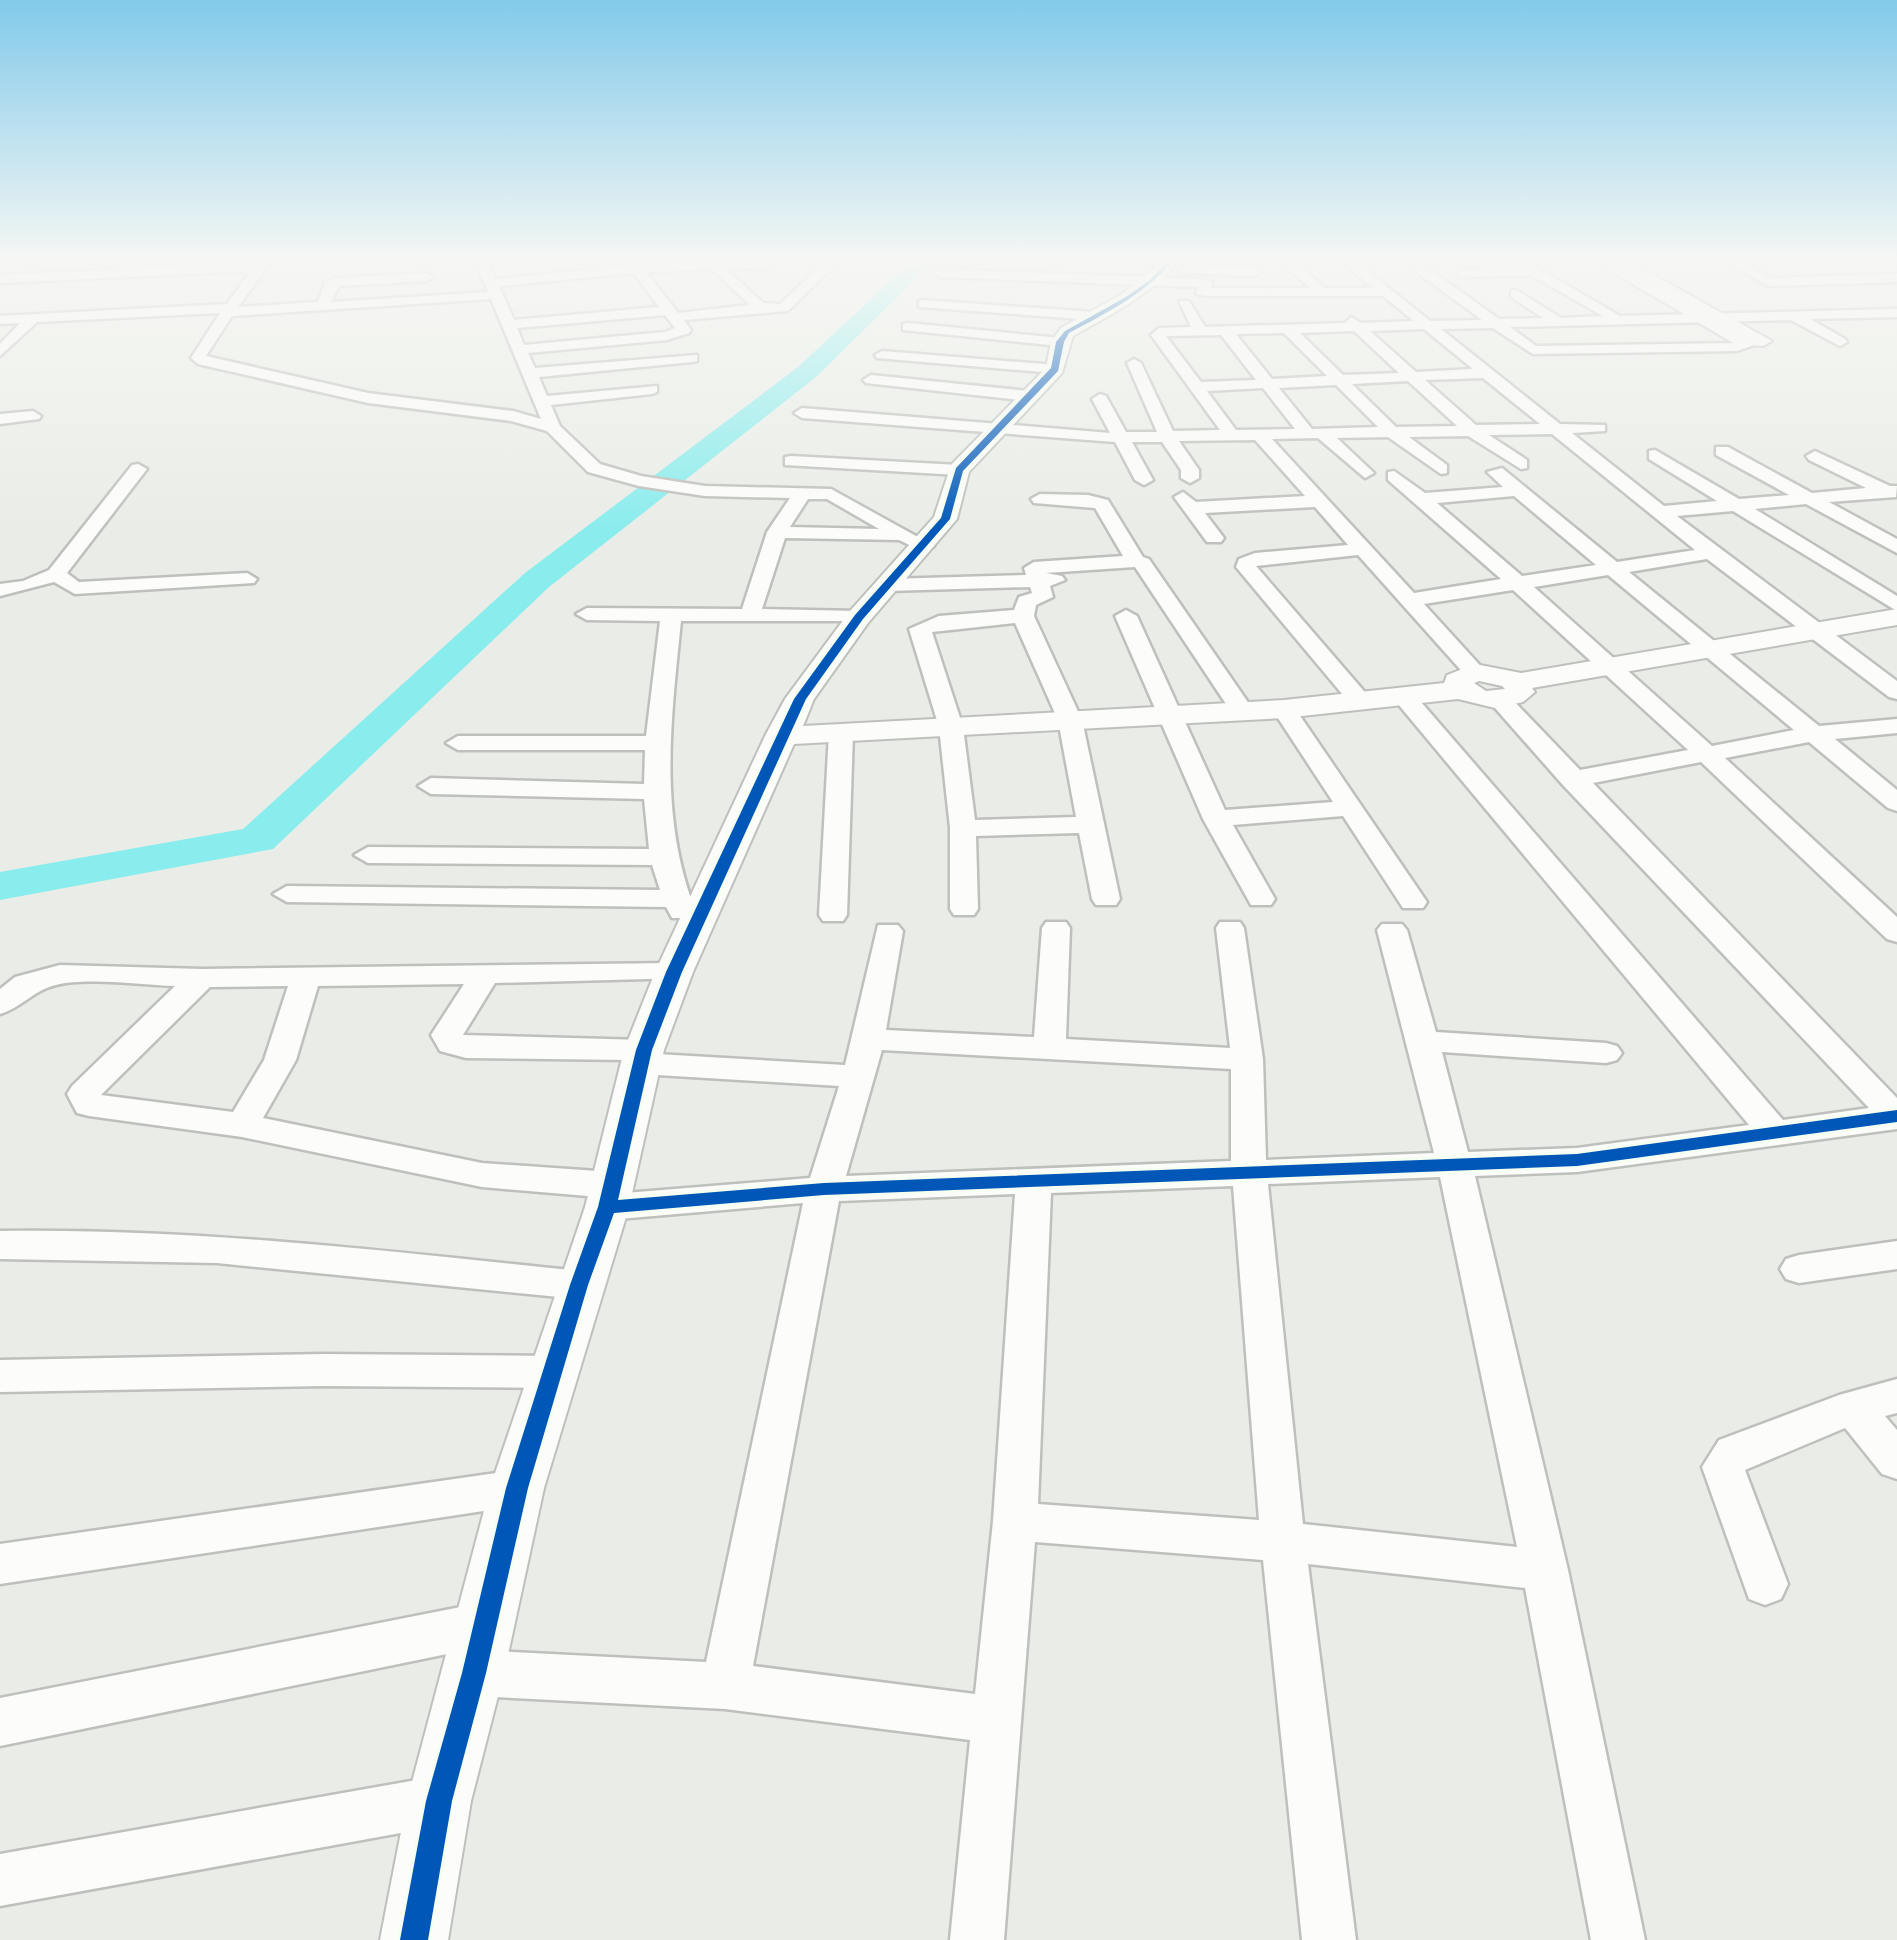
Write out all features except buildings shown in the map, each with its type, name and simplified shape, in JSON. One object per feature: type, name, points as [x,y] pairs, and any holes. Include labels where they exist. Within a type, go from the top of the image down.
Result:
[{"type":"street","points":[[200,351],[197,354],[203,361],[368,398],[514,416],[553,428]]},
{"type":"street","points":[[523,351],[553,428],[594,468],[640,482],[705,490],[840,496],[910,540]]},
{"type":"street","points":[[1011,351],[1031,390]]},
{"type":"street","points":[[414,1940],[440,1801],[517,1488],[610,1196],[643,1057],[674,972],[683,916],[800,699],[859,617],[888,585],[910,540],[945,519],[959,470],[1031,390],[1055,351]]},
{"type":"street","points":[[1170,351],[1233,437]]},
{"type":"street","points":[[1242,351],[1316,435],[1365,473]]},
{"type":"street","points":[[1313,351],[1393,433],[1440,469]]},
{"type":"street","points":[[1383,351],[1472,431],[1520,464]]},
{"type":"street","points":[[1457,351],[1711,554],[1897,692]]},
{"type":"street","points":[[959,470],[798,461],[860,396],[890,355],[1031,390],[1118,438],[1599,428]]},
{"type":"street","points":[[532,372],[692,358]]},
{"type":"street","points":[[1134,363],[1168,438],[1190,470],[1187,493],[1214,538]]},
{"type":"street","points":[[1198,387],[1486,373]]},
{"type":"street","points":[[871,380],[1031,390]]},
{"type":"street","points":[[543,401],[652,390]]},
{"type":"street","points":[[860,396],[1031,390]]},
{"type":"street","points":[[802,413],[839,417],[1031,390]]},
{"type":"street","points":[[1100,399],[1144,480]]},
{"type":"street","points":[[0,418],[33,416]]},
{"type":"street","points":[[1262,437],[1409,600],[1469,681]]},
{"type":"street","points":[[1722,451],[1897,547]]},
{"type":"street","points":[[1655,455],[1897,605]]},
{"type":"street","points":[[1815,456],[1894,494]]},
{"type":"street","points":[[750,615],[776,532],[811,492],[844,464]]},
{"type":"street","points":[[0,590],[26,586],[56,574],[138,469]]},
{"type":"street","points":[[1496,472],[1514,491],[1615,569],[1897,803]]},
{"type":"street","points":[[1394,476],[1611,664],[1703,755],[1897,933]]},
{"type":"street","points":[[1423,500],[1514,491]]},
{"type":"street","points":[[1187,493],[1322,502]]},
{"type":"street","points":[[1659,512],[1894,494]]},
{"type":"street","points":[[1040,499],[1102,504],[1136,561],[1152,578],[1242,711]]},
{"type":"street","points":[[776,532],[910,540]]},
{"type":"street","points":[[1206,558],[1256,559],[1364,548]]},
{"type":"street","points":[[1409,600],[1711,554]]},
{"type":"street","points":[[1256,559],[1246,563],[1246,567],[1362,702]]},
{"type":"street","points":[[1106,898],[1070,720],[1023,616],[1026,602],[1042,597],[1034,568],[1136,561]]},
{"type":"street","points":[[56,574],[75,588],[247,579]]},
{"type":"street","points":[[888,585],[1152,578]]},
{"type":"street","points":[[588,614],[859,617]]},
{"type":"street","points":[[671,615],[656,792],[664,857],[683,916]]},
{"type":"street","points":[[964,909],[963,828],[951,727],[920,629],[939,622],[1023,616]]},
{"type":"street","points":[[1126,616],[1166,714],[1216,818],[1261,899]]},
{"type":"street","points":[[780,736],[1284,709],[1406,699],[1469,681],[1508,691],[1611,664],[1897,617]]},
{"type":"street","points":[[1508,691],[1571,778],[1896,1117]]},
{"type":"street","points":[[1406,699],[1775,1133]]},
{"type":"street","points":[[1284,709],[1351,808],[1403,916],[1424,1040],[1546,1570],[1618,1940]]},
{"type":"street","points":[[1571,778],[1814,734],[1897,726]]},
{"type":"street","points":[[833,915],[842,733]]},
{"type":"street","points":[[458,743],[658,743]]},
{"type":"street","points":[[432,786],[656,792]]},
{"type":"street","points":[[1216,818],[1351,808]]},
{"type":"street","points":[[963,828],[1091,825]]},
{"type":"street","points":[[368,855],[664,857]]},
{"type":"street","points":[[287,894],[683,916]]},
{"type":"street","points":[[1050,1051],[1056,928]]},
{"type":"street","points":[[1230,928],[1247,1058],[1250,1170],[1283,1542],[1328,1940]]},
{"type":"street","points":[[725,1686],[824,1190],[869,1039],[888,932]]},
{"type":"street","points":[[0,1004],[26,984],[60,974],[202,978],[674,972]]},
{"type":"street","points":[[486,973],[447,1035],[450,1044],[858,1076]]},
{"type":"street","points":[[242,1125],[280,1060],[306,976]]},
{"type":"street","points":[[202,978],[96,1078],[84,1094],[85,1100],[102,1108],[242,1125],[482,1176],[610,1196],[1577,1160],[1896,1117]]},
{"type":"street","points":[[869,1039],[1247,1058]]},
{"type":"street","points":[[1424,1040],[1606,1052]]},
{"type":"street","points":[[977,1940],[1014,1521],[1034,1180]]},
{"type":"street","points":[[0,1245],[106,1245],[294,1257],[579,1284]]},
{"type":"street","points":[[1799,1269],[1897,1255]]},
{"type":"street","points":[[0,1376],[324,1370],[554,1372]]},
{"type":"street","points":[[1766,1584],[1723,1467],[1734,1453],[1853,1407],[1897,1396]]},
{"type":"street","points":[[1853,1407],[1897,1461]]},
{"type":"street","points":[[0,1564],[517,1488]]},
{"type":"street","points":[[1014,1521],[1283,1542],[1546,1570]]},
{"type":"street","points":[[0,1722],[486,1624]]},
{"type":"street","points":[[474,1673],[725,1686],[997,1720]]},
{"type":"street","points":[[0,1880],[440,1801]]},
{"type":"waterway","points":[[0,886],[257,840],[537,580],[830,351]]},
{"type":"cycle path","points":[[414,1940],[439,1801],[474,1673],[517,1488],[607,1207],[644,1050],[674,972],[800,699],[859,617],[945,519],[959,470],[1055,369],[1058,351]]},
{"type":"cycle path","points":[[607,1207],[824,1189],[1577,1160],[1897,1116]]}]
